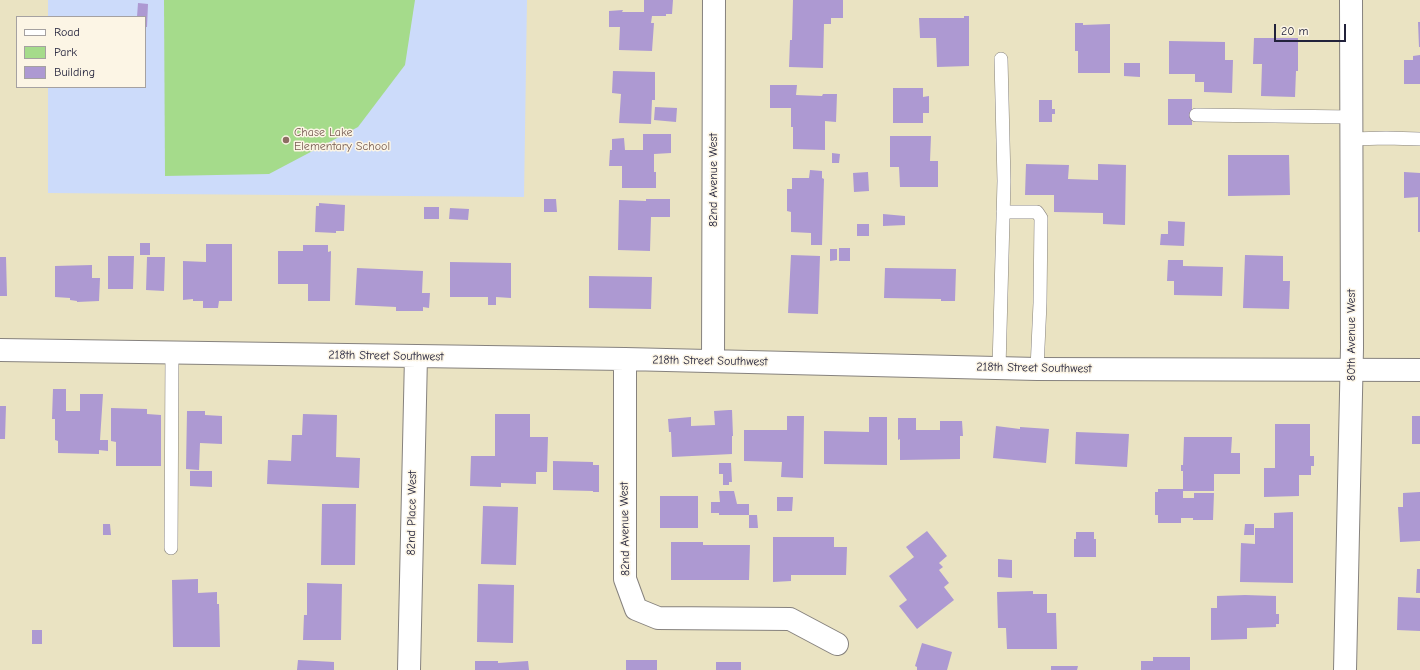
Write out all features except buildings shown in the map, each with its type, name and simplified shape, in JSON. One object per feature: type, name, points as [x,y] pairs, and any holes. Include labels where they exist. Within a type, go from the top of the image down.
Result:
[{"type":"street","name":"82nd Avenue West","points":[[713,361],[714,0]]},
{"type":"street","name":"80th Avenue West","points":[[1345,670],[1352,370],[1351,0]]},
{"type":"street","name":"218th Street Southwest","points":[[0,350],[625,358],[1037,369],[1420,370]]},
{"type":"street","name":"82nd Place West","points":[[408,670],[416,356]]},
{"type":"street","name":"82nd Avenue West","points":[[625,358],[624,578],[636,609],[658,618],[790,619],[837,644]]},
{"type":"lane","points":[[999,368],[1004,181],[1001,59]]},
{"type":"lane","points":[[1196,115],[1352,117]]},
{"type":"lane","points":[[1352,139],[1420,139]]},
{"type":"lane","points":[[1003,212],[1037,212],[1040,218],[1040,303],[1037,369]]},
{"type":"lane","points":[[171,548],[172,353]]},
{"type":"shaded area","name":"Chase Lake Elementary School","points":[[48,0],[527,0],[524,197],[48,193],[48,88],[146,88],[146,16],[48,16]]},
{"type":"green space","points":[[164,0],[415,0],[405,65],[358,127],[269,174],[165,176]]},
{"type":"place","name":"Chase Lake Elementary School","points":[[286,140]]}]
